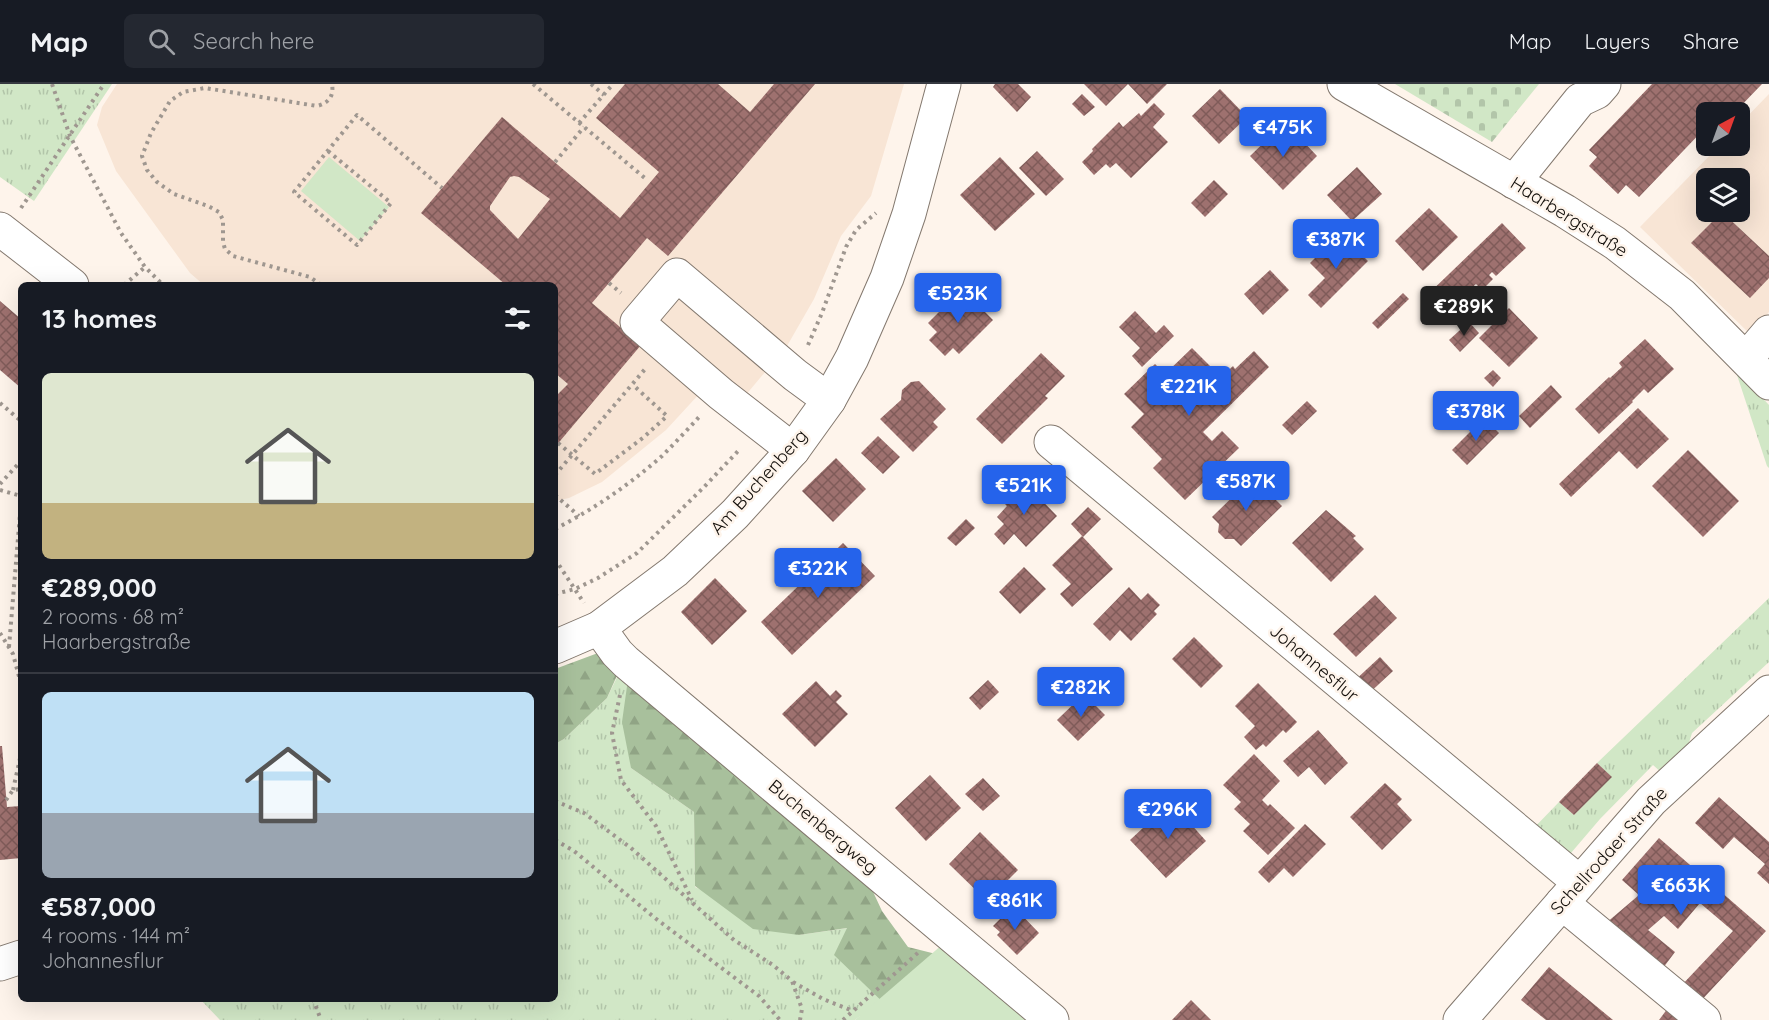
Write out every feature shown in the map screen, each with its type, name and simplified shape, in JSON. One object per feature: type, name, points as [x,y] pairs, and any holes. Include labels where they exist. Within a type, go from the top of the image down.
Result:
[{"type":"street","name":"Am Buchenberg","points":[[558,646],[599,628],[675,571],[735,514],[793,450],[829,400],[852,358],[887,278],[909,214],[944,84]]},
{"type":"street","name":"Haarbergstraße","points":[[1344,84],[1565,211],[1615,243],[1682,295],[1769,383]]},
{"type":"street","points":[[1515,182],[1580,100],[1598,92],[1604,84]]},
{"type":"street","points":[[2,230],[68,282]]},
{"type":"street","points":[[793,450],[721,394],[637,322],[677,275],[795,375],[829,400]]},
{"type":"street","points":[[1746,359],[1769,332]]},
{"type":"street","name":"Johannesflur","points":[[1051,442],[1333,678],[1570,893],[1704,1020]]},
{"type":"street","name":"Buchenbergweg","points":[[599,628],[616,653],[626,662],[1052,1020]]},
{"type":"street","name":"Schellrodaer Straße","points":[[1460,1020],[1651,801],[1769,692]]},
{"type":"street","points":[[0,964],[18,958]]},
{"type":"path","points":[[52,84],[70,136],[121,233],[145,267],[161,282]]},
{"type":"path","points":[[2,230],[70,136],[104,84]]},
{"type":"path","points":[[317,282],[310,277],[233,256],[225,249],[222,242],[223,220],[219,212],[174,194],[157,182],[147,170],[142,156],[151,133],[170,101],[183,92],[205,88],[317,106],[326,104],[332,97],[332,84]]},
{"type":"path","points":[[532,84],[646,179]]},
{"type":"path","points":[[591,84],[604,95]]},
{"type":"path","points":[[579,123],[613,84]]},
{"type":"path","points":[[328,151],[392,203],[357,245],[294,192],[357,115],[442,188]]},
{"type":"path","points":[[555,162],[584,127]]},
{"type":"path","points":[[128,282],[145,267]]},
{"type":"path","points":[[558,471],[651,363]]},
{"type":"path","points":[[558,443],[595,474],[644,437],[667,416],[633,385]]},
{"type":"path","points":[[558,527],[612,496],[663,455],[721,394]]},
{"type":"path","points":[[0,403],[18,418]]},
{"type":"path","points":[[0,484],[18,463]]},
{"type":"path","points":[[0,490],[18,495]]},
{"type":"path","points":[[558,498],[579,516]]},
{"type":"path","points":[[9,647],[18,538]]},
{"type":"path","points":[[558,564],[599,628]]},
{"type":"path","points":[[0,633],[18,665]]},
{"type":"path","points":[[626,662],[612,733],[621,780],[656,826],[693,903]]},
{"type":"path","points":[[6,800],[13,790],[18,768]]},
{"type":"path","points":[[13,790],[18,789]]},
{"type":"path","points":[[558,802],[584,813],[631,848],[734,940],[773,965],[792,981],[823,999],[853,1011]]},
{"type":"path","points":[[558,842],[574,851],[655,918],[759,996],[780,1020]]},
{"type":"path","points":[[843,1020],[944,929]]},
{"type":"path","points":[[792,981],[802,1009],[800,1020]]},
{"type":"path","points":[[314,1002],[321,1020]]},
{"type":"shaded area","points":[[117,84],[904,84],[871,196],[841,236],[814,299],[787,346],[729,415],[701,392],[666,430],[602,482],[569,498],[558,500],[558,282],[200,282],[190,273],[116,171],[97,125],[102,107]]},
{"type":"shaded area","points":[[1769,94],[1769,312],[1750,334],[1640,227],[1696,170],[1696,222],[1750,222],[1750,168],[1698,168],[1709,156],[1750,156],[1750,114]]},
{"type":"green space","points":[[0,84],[112,84],[34,201],[0,177]]},
{"type":"green space","points":[[1395,84],[1539,84],[1492,142]]},
{"type":"green space","points":[[329,157],[389,207],[360,241],[301,191]]},
{"type":"green space","points":[[1735,369],[1769,405],[1769,468],[1767,466]]},
{"type":"green space","points":[[1769,598],[1769,662],[1692,733],[1687,749],[1663,774],[1653,765],[1600,819],[1565,860],[1531,831],[1559,802],[1574,815],[1611,777],[1597,763]]},
{"type":"green space","points":[[598,653],[619,671],[607,698],[558,742],[558,668]]},
{"type":"green space","points":[[620,671],[628,679],[631,768],[694,812],[695,887],[799,935],[848,928],[892,1010],[864,1020],[860,1016],[855,1020],[220,1020],[203,1002],[558,1002],[558,742],[607,698]]},
{"type":"green space","points":[[628,679],[868,881],[882,911],[908,947],[948,957],[892,1011],[834,955],[847,928],[799,935],[753,929],[695,886],[694,812],[631,768],[622,722]]},
{"type":"green space","points":[[943,944],[1032,1020],[855,1020]]},
{"type":"building","points":[[625,84],[718,84],[750,112],[774,84],[815,84],[668,256],[647,238],[592,303],[641,345],[558,443],[558,394],[568,384],[558,376],[558,282],[502,282],[421,213],[502,117],[620,218],[659,172],[596,118]],"holes":[[[514,176],[519,177],[550,199],[518,239],[490,210],[490,206],[510,177]]]},
{"type":"building","points":[[995,84],[1018,84],[1031,97],[1017,112],[993,87]]},
{"type":"building","points":[[1084,84],[1128,84],[1106,106]]},
{"type":"building","points":[[1128,84],[1167,84],[1147,104]]},
{"type":"building","points":[[1652,84],[1762,84],[1745,102],[1696,102],[1696,137],[1639,197],[1626,185],[1618,194],[1589,166],[1597,157],[1589,150]]},
{"type":"building","points":[[1220,89],[1247,117],[1219,144],[1192,116]]},
{"type":"building","points":[[1082,94],[1095,107],[1084,116],[1072,104]]},
{"type":"building","points":[[1154,103],[1165,114],[1153,127],[1168,142],[1131,178],[1116,163],[1110,168],[1106,164],[1094,175],[1082,162],[1093,151],[1092,149],[1119,122],[1123,127],[1139,113],[1141,116]]},
{"type":"building","points":[[1280,127],[1296,142],[1300,138],[1317,156],[1283,190],[1250,156]]},
{"type":"building","points":[[1037,151],[1064,179],[1046,196],[1019,168]]},
{"type":"building","points":[[1000,157],[1035,194],[995,231],[960,195]]},
{"type":"building","points":[[1357,167],[1382,194],[1352,221],[1327,195]]},
{"type":"building","points":[[1214,180],[1228,194],[1205,217],[1191,203]]},
{"type":"building","points":[[1429,208],[1458,237],[1423,271],[1395,241]]},
{"type":"building","points":[[1712,222],[1733,222],[1769,256],[1769,278],[1750,298],[1691,243]]},
{"type":"building","points":[[1502,223],[1526,248],[1496,276],[1492,272],[1489,275],[1493,279],[1482,290],[1476,284],[1457,301],[1452,295],[1434,313],[1422,300]]},
{"type":"building","points":[[1345,238],[1368,261],[1321,308],[1308,295],[1325,278],[1310,263],[1330,243],[1335,248]]},
{"type":"building","points":[[1270,270],[1289,290],[1263,315],[1244,294]]},
{"type":"building","points":[[962,289],[993,320],[959,354],[953,348],[945,356],[929,340],[937,332],[928,323]]},
{"type":"building","points":[[1403,293],[1409,299],[1378,329],[1372,323]]},
{"type":"building","points":[[0,301],[18,316],[18,385],[0,370]]},
{"type":"building","points":[[1509,308],[1538,338],[1509,367],[1479,338]]},
{"type":"building","points":[[1135,311],[1156,333],[1164,325],[1174,336],[1142,367],[1132,356],[1140,348],[1119,327]]},
{"type":"building","points":[[1469,322],[1479,333],[1460,352],[1449,340]]},
{"type":"building","points":[[1645,339],[1674,369],[1648,393],[1644,389],[1599,434],[1575,409],[1622,367],[1619,363]]},
{"type":"building","points":[[1192,348],[1210,366],[1201,375],[1212,386],[1233,366],[1235,369],[1254,351],[1269,367],[1203,432],[1212,441],[1222,431],[1239,448],[1185,500],[1153,468],[1162,459],[1131,427],[1144,414],[1124,394],[1155,364],[1165,374]]},
{"type":"building","points":[[1041,353],[1065,376],[1045,396],[1048,398],[1002,444],[976,419]]},
{"type":"building","points":[[1493,370],[1501,378],[1493,387],[1484,378]]},
{"type":"building","points":[[919,381],[946,409],[933,422],[938,427],[913,452],[880,419],[901,400],[902,390],[911,382]]},
{"type":"building","points":[[1551,385],[1562,397],[1530,428],[1519,416]]},
{"type":"building","points":[[1307,401],[1317,411],[1292,435],[1282,425]]},
{"type":"building","points":[[1638,408],[1669,439],[1637,469],[1619,451],[1571,497],[1559,484]]},
{"type":"building","points":[[1484,418],[1499,433],[1467,465],[1452,450]]},
{"type":"building","points":[[878,436],[900,457],[883,474],[861,453]]},
{"type":"building","points":[[1688,450],[1739,501],[1703,537],[1652,486]]},
{"type":"building","points":[[836,458],[866,489],[833,522],[802,491]]},
{"type":"building","points":[[1253,477],[1282,506],[1241,546],[1234,539],[1225,539],[1218,532],[1219,524],[1212,517]]},
{"type":"building","points":[[1020,484],[1025,489],[1028,486],[1057,516],[1026,547],[1014,534],[1004,545],[994,534],[1004,524],[997,517],[1007,506],[1002,501]]},
{"type":"building","points":[[1088,507],[1101,519],[1083,537],[1071,524]]},
{"type":"building","points":[[1326,510],[1356,536],[1353,538],[1364,549],[1331,582],[1292,543]]},
{"type":"building","points":[[966,519],[975,528],[956,546],[947,538]]},
{"type":"building","points":[[1082,536],[1113,569],[1072,607],[1060,594],[1071,584],[1052,565]]},
{"type":"building","points":[[843,543],[875,576],[792,655],[761,622]]},
{"type":"building","points":[[1024,567],[1046,589],[1020,614],[999,592]]},
{"type":"building","points":[[715,578],[747,611],[712,645],[681,612]]},
{"type":"building","points":[[1129,587],[1141,600],[1148,593],[1160,605],[1154,611],[1157,614],[1131,641],[1120,630],[1110,641],[1093,624]]},
{"type":"building","points":[[1375,595],[1397,618],[1356,657],[1333,634]]},
{"type":"building","points":[[1194,637],[1223,666],[1201,688],[1172,659]]},
{"type":"building","points":[[1380,657],[1393,671],[1365,697],[1352,683]]},
{"type":"building","points":[[988,680],[999,692],[980,710],[969,698]]},
{"type":"building","points":[[816,681],[830,696],[836,690],[842,696],[836,702],[848,714],[815,747],[782,714]]},
{"type":"building","points":[[1258,683],[1297,722],[1286,733],[1283,730],[1266,747],[1263,744],[1256,750],[1244,737],[1255,726],[1235,706]]},
{"type":"building","points":[[1084,694],[1105,715],[1078,741],[1057,720]]},
{"type":"building","points":[[1318,730],[1348,763],[1325,785],[1309,767],[1298,777],[1283,761]]},
{"type":"building","points":[[0,746],[2,746],[7,807],[18,806],[18,858],[0,860]]},
{"type":"building","points":[[1254,754],[1280,781],[1262,800],[1268,806],[1270,804],[1295,828],[1268,855],[1243,831],[1250,824],[1234,809],[1241,802],[1223,785]]},
{"type":"building","points":[[1597,763],[1612,777],[1574,815],[1559,802]]},
{"type":"building","points":[[930,775],[961,808],[926,841],[895,808]]},
{"type":"building","points":[[983,778],[1000,796],[983,811],[965,794]]},
{"type":"building","points":[[1385,783],[1402,799],[1397,804],[1412,820],[1382,850],[1350,817]]},
{"type":"building","points":[[1719,797],[1769,842],[1769,884],[1757,873],[1765,864],[1734,837],[1723,849],[1695,823]]},
{"type":"building","points":[[1171,802],[1206,841],[1166,878],[1130,840]]},
{"type":"building","points":[[1305,824],[1326,844],[1293,877],[1284,868],[1269,883],[1258,872]]},
{"type":"building","points":[[980,832],[1018,870],[987,901],[949,864]]},
{"type":"building","points":[[1659,838],[1766,931],[1698,1004],[1680,987],[1733,931],[1700,903],[1678,929],[1664,916],[1648,930],[1675,952],[1660,972],[1605,924],[1639,895],[1622,880]]},
{"type":"building","points":[[1013,906],[1039,933],[1017,955],[997,935],[1000,932],[993,926]]},
{"type":"building","points":[[1549,967],[1613,1020],[1546,1020],[1521,1000]]},
{"type":"building","points":[[1191,1000],[1211,1020],[1172,1020]]},
{"type":"building","points":[[1668,1008],[1682,1020],[1659,1020]]}]
